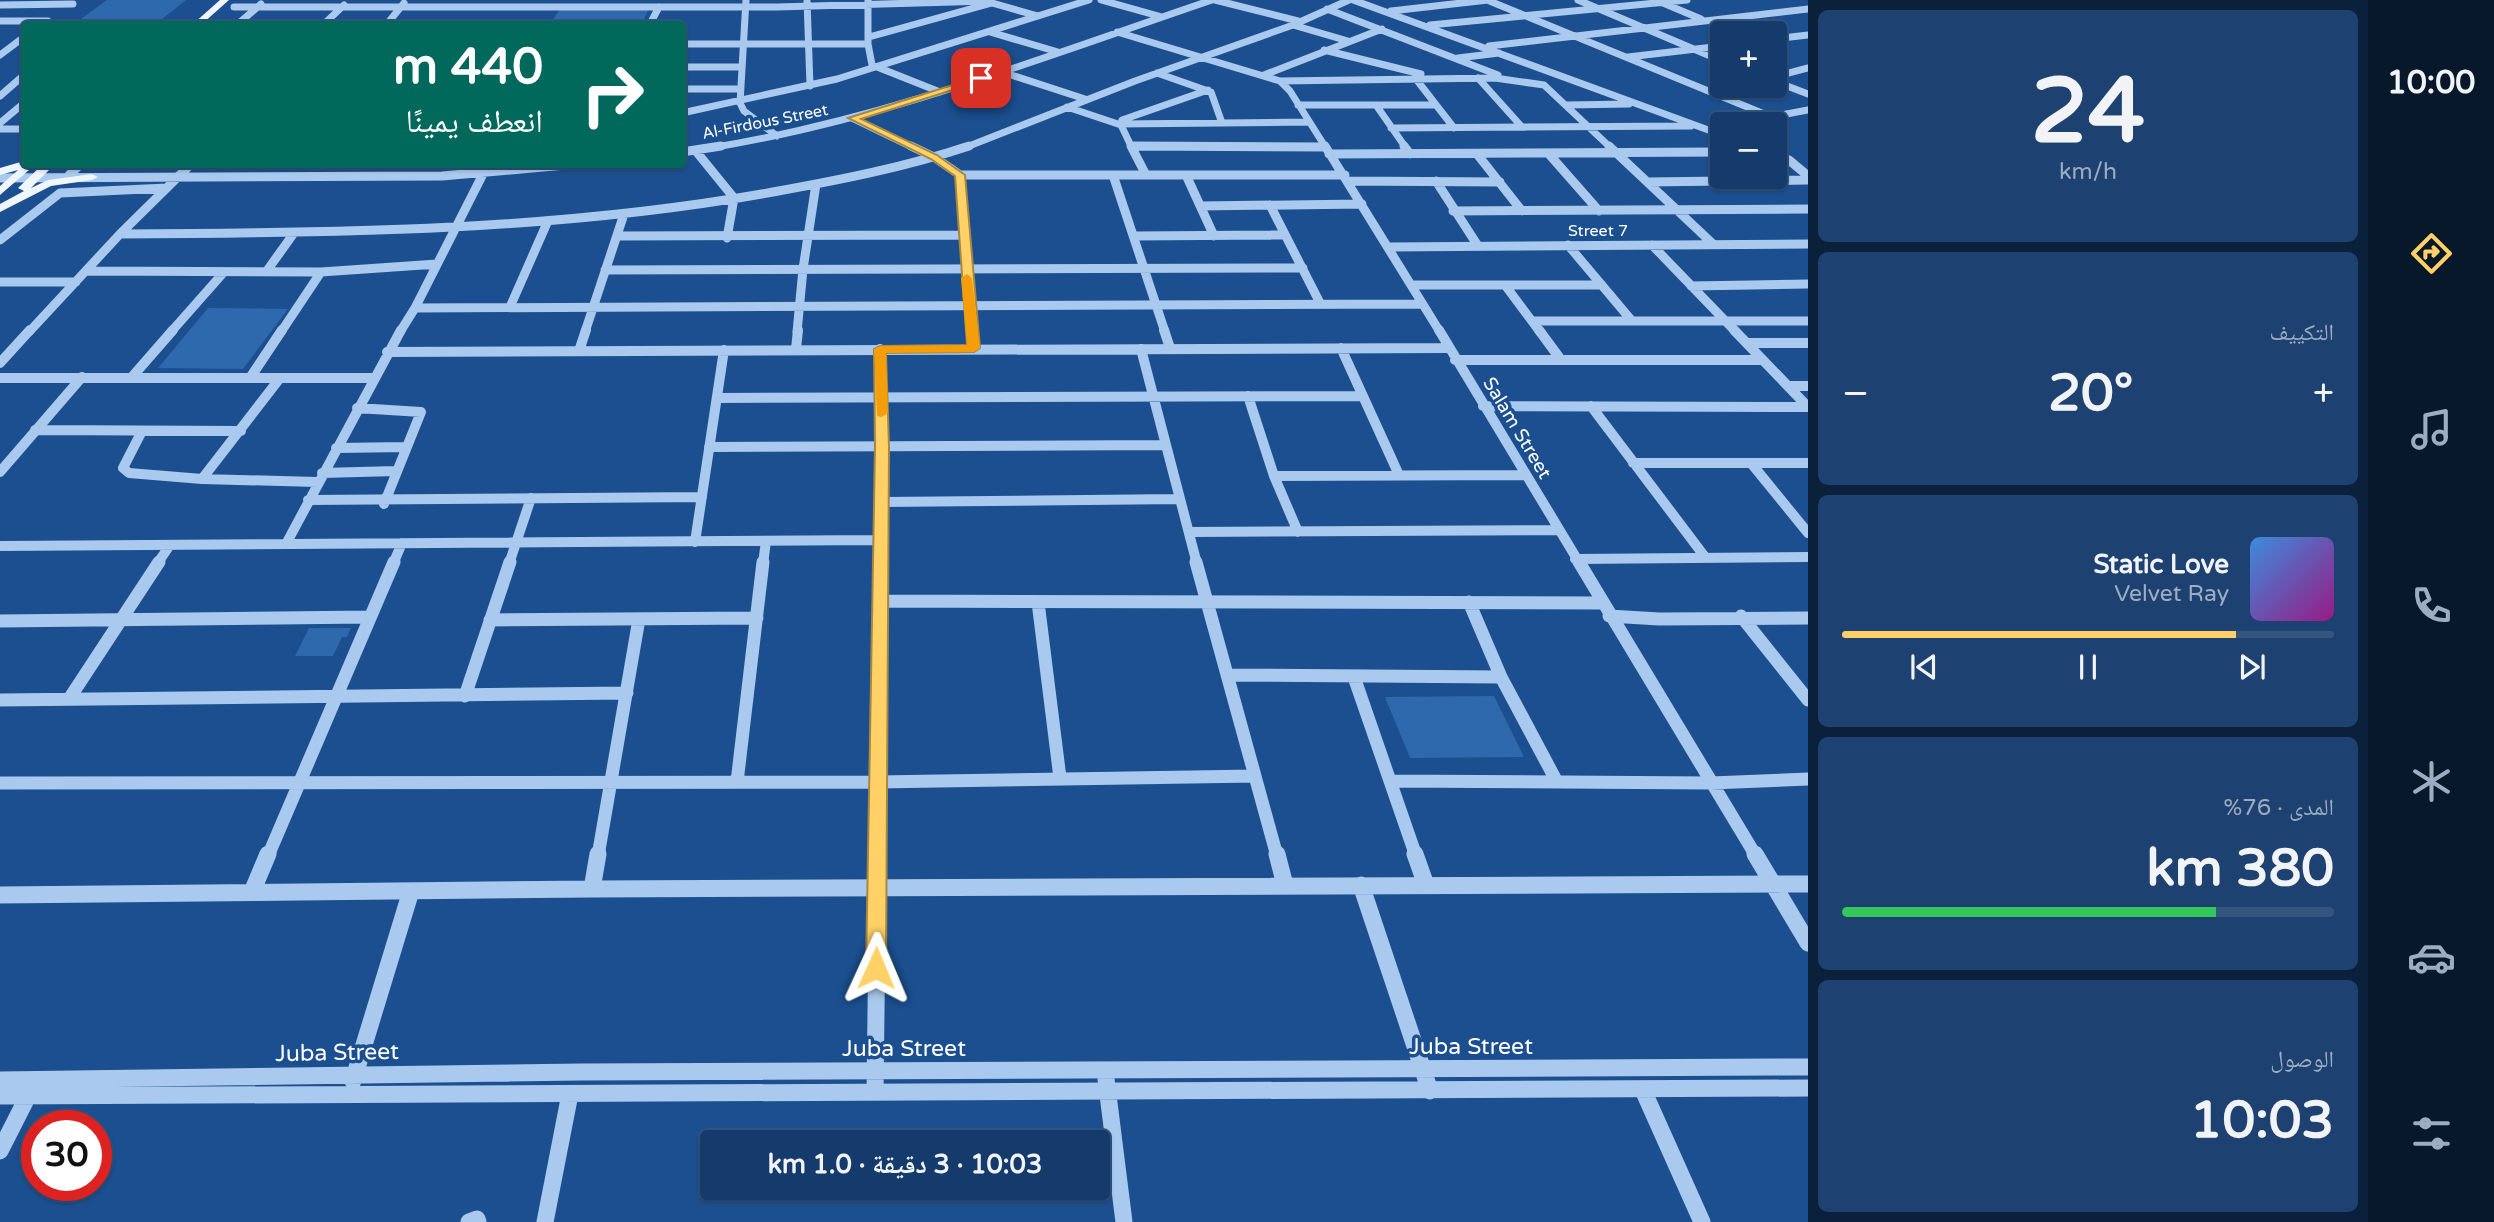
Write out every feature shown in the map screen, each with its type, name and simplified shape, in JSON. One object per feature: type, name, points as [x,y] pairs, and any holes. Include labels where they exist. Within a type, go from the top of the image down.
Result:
[{"type":"main road","points":[[200,21],[225,0]]},
{"type":"main road","points":[[216,21],[237,3]]},
{"type":"main road","points":[[0,172],[21,165]]},
{"type":"main road","points":[[0,192],[26,168]]},
{"type":"main road","points":[[0,209],[47,168]]},
{"type":"main road","points":[[55,168],[69,175],[92,177]]},
{"type":"main road","points":[[0,209],[48,183],[92,177]]},
{"type":"street","points":[[242,21],[266,0]]},
{"type":"street","points":[[327,21],[349,0]]},
{"type":"street","points":[[237,3],[258,7],[403,3],[515,3],[551,6],[625,3],[659,6],[1000,0]]},
{"type":"street","points":[[686,113],[740,103],[875,68],[1089,0]]},
{"type":"street","points":[[1101,0],[1162,17]]},
{"type":"street","points":[[1213,0],[1349,41]]},
{"type":"street","name":"Al-Firdous Street","points":[[686,151],[852,118],[1002,72],[1213,0]]},
{"type":"street","points":[[120,234],[294,233],[547,223],[624,214],[816,184],[934,157],[1296,23],[1351,0],[1710,130]]},
{"type":"street","points":[[1387,12],[1488,0],[1759,112]]},
{"type":"street","points":[[1578,0],[1710,56]]},
{"type":"street","points":[[1426,25],[1687,0]]},
{"type":"street","points":[[686,44],[808,45],[869,41],[990,1],[1038,16]]},
{"type":"street","points":[[1659,1],[1705,20]]},
{"type":"street","points":[[0,5],[76,2]]},
{"type":"street","points":[[49,21],[76,2]]},
{"type":"street","points":[[389,21],[403,3]]},
{"type":"street","points":[[746,3],[740,67],[740,103],[744,111],[777,135]]},
{"type":"street","points":[[807,3],[810,86]]},
{"type":"street","points":[[869,3],[870,61],[875,68],[940,92]]},
{"type":"street","points":[[540,21],[551,6]]},
{"type":"street","points":[[652,21],[659,6]]},
{"type":"street","points":[[1327,9],[1508,79]]},
{"type":"street","points":[[1485,47],[1808,9]]},
{"type":"street","points":[[0,21],[21,22]]},
{"type":"street","points":[[1264,75],[1382,29]]},
{"type":"street","points":[[990,32],[1059,52]]},
{"type":"street","points":[[1116,32],[1280,81],[1478,78],[1508,79],[1544,85],[1713,244]]},
{"type":"street","points":[[1787,37],[1808,35]]},
{"type":"street","points":[[0,40],[21,39]]},
{"type":"street","points":[[0,55],[21,40]]},
{"type":"street","points":[[1624,57],[1710,48]]},
{"type":"street","points":[[1324,50],[1438,79]]},
{"type":"street","points":[[1458,58],[1501,53]]},
{"type":"street","points":[[686,67],[740,67]]},
{"type":"street","points":[[1787,75],[1808,68]]},
{"type":"street","points":[[1002,72],[1085,99]]},
{"type":"street","points":[[1157,73],[1208,90],[1213,94],[1222,122]]},
{"type":"street","points":[[0,96],[21,78]]},
{"type":"street","points":[[1478,78],[1522,127]]},
{"type":"street","points":[[1416,79],[1454,128]]},
{"type":"street","name":"Salam Street","points":[[1280,81],[1347,178],[1808,943]]},
{"type":"street","points":[[1787,85],[1808,94]]},
{"type":"street","points":[[686,89],[740,89]]},
{"type":"street","points":[[1118,123],[1208,90]]},
{"type":"street","points":[[0,96],[21,97]]},
{"type":"street","points":[[1567,104],[1640,104]]},
{"type":"street","points":[[1298,105],[1436,105]]},
{"type":"street","points":[[1376,105],[1410,154]]},
{"type":"street","points":[[0,123],[21,106]]},
{"type":"street","points":[[1067,107],[1118,123],[1309,122]]},
{"type":"street","points":[[1787,115],[1808,110]]},
{"type":"street","points":[[852,118],[934,157],[960,175],[1186,175],[1500,182]]},
{"type":"street","points":[[1118,123],[1146,175]]},
{"type":"street","points":[[1391,128],[1710,127]]},
{"type":"street","points":[[0,130],[21,129]]},
{"type":"street","points":[[1131,146],[1410,154],[1710,152]]},
{"type":"street","points":[[695,150],[734,198],[727,238]]},
{"type":"street","points":[[1548,153],[1598,211]]},
{"type":"street","points":[[1476,154],[1522,211]]},
{"type":"street","points":[[1789,160],[1808,178]]},
{"type":"street","points":[[1789,160],[1808,167]]},
{"type":"street","points":[[69,175],[77,168]]},
{"type":"street","points":[[0,363],[120,234],[187,168]]},
{"type":"street","points":[[344,177],[350,168]]},
{"type":"street","points":[[0,178],[344,177],[483,174],[539,168]]},
{"type":"street","points":[[286,544],[387,352],[415,309],[483,174]]},
{"type":"street","points":[[960,175],[968,304],[974,348]]},
{"type":"street","points":[[1113,175],[1170,348]]},
{"type":"street","points":[[1186,175],[1214,236]]},
{"type":"street","points":[[1648,182],[1808,178]]},
{"type":"street","points":[[1436,181],[1478,246]]},
{"type":"street","points":[[796,349],[803,269],[816,184]]},
{"type":"street","points":[[0,240],[60,192],[167,188]]},
{"type":"street","points":[[1201,205],[1362,204]]},
{"type":"street","points":[[1270,205],[1320,303]]},
{"type":"street","points":[[1453,211],[1808,209]]},
{"type":"street","points":[[579,351],[624,214]]},
{"type":"street","points":[[510,307],[547,223]]},
{"type":"street","points":[[266,272],[294,233]]},
{"type":"street","points":[[1134,236],[1285,234]]},
{"type":"street","points":[[617,236],[727,238],[964,235]]},
{"type":"street","name":"Street 7","points":[[1389,247],[1808,244]]},
{"type":"street","points":[[1568,245],[1632,321]]},
{"type":"street","points":[[1653,245],[1808,407]]},
{"type":"street","points":[[86,271],[321,272],[437,264]]},
{"type":"street","points":[[605,270],[1303,268]]},
{"type":"street","points":[[132,377],[224,272]]},
{"type":"street","points":[[250,378],[321,272]]},
{"type":"street","points":[[0,282],[76,282]]},
{"type":"street","points":[[1691,286],[1808,284]]},
{"type":"street","points":[[1412,285],[1602,285]]},
{"type":"street","points":[[1504,285],[1561,360]]},
{"type":"street","points":[[415,309],[1422,303]]},
{"type":"street","points":[[1533,321],[1808,321]]},
{"type":"street","points":[[1747,343],[1808,343]]},
{"type":"street","points":[[1341,348],[1399,475]]},
{"type":"street","points":[[387,352],[1447,348]]},
{"type":"street","points":[[875,1092],[882,447],[880,349]]},
{"type":"street","points":[[1141,349],[1164,444],[1286,885]]},
{"type":"street","points":[[695,542],[724,350]]},
{"type":"street","points":[[1455,360],[1763,360]]},
{"type":"street","points":[[0,472],[82,377]]},
{"type":"street","points":[[0,378],[373,379]]},
{"type":"street","points":[[202,479],[280,378]]},
{"type":"street","points":[[1788,386],[1808,386]]},
{"type":"street","points":[[1248,396],[1274,476],[1298,532]]},
{"type":"street","points":[[717,398],[1362,396]]},
{"type":"street","points":[[1483,406],[1808,407]]},
{"type":"street","points":[[1591,406],[1705,557]]},
{"type":"street","points":[[357,408],[420,410],[385,502]]},
{"type":"street","points":[[36,430],[241,431]]},
{"type":"street","points":[[142,431],[123,468],[125,471],[202,479],[320,478],[397,471]]},
{"type":"street","points":[[709,447],[1164,444]]},
{"type":"street","points":[[336,448],[406,447]]},
{"type":"street","points":[[1633,463],[1808,463]]},
{"type":"street","points":[[1751,463],[1808,533]]},
{"type":"street","points":[[1274,476],[1524,475]]},
{"type":"street","points":[[308,500],[385,502],[702,497]]},
{"type":"street","points":[[465,696],[531,498]]},
{"type":"street","points":[[881,502],[1180,499]]},
{"type":"street","points":[[1190,532],[1558,530]]},
{"type":"street","points":[[0,546],[880,540]]},
{"type":"street","points":[[737,782],[765,541]]},
{"type":"street","points":[[252,891],[402,543]]},
{"type":"street","points":[[69,699],[170,545]]},
{"type":"street","points":[[1575,559],[1808,557]]},
{"type":"street","points":[[880,601],[1602,603]]},
{"type":"street","points":[[1469,601],[1501,677],[1557,782]]},
{"type":"street","points":[[1038,602],[1060,778]]},
{"type":"street","points":[[1609,616],[1645,620],[1741,616],[1808,618]]},
{"type":"street","points":[[1741,616],[1808,700]]},
{"type":"street","points":[[0,621],[369,617]]},
{"type":"street","points":[[490,620],[757,618]]},
{"type":"street","points":[[592,889],[639,619]]},
{"type":"street","points":[[1228,675],[1501,677]]},
{"type":"street","points":[[1354,677],[1426,885]]},
{"type":"street","points":[[0,700],[627,693]]},
{"type":"street","points":[[0,783],[877,782],[1255,776]]},
{"type":"street","points":[[1390,781],[1711,783],[1808,779]]},
{"type":"street","points":[[0,895],[252,891],[1808,884]]},
{"type":"street","points":[[1361,885],[1430,1091]]},
{"type":"street","points":[[348,1095],[411,891]]},
{"type":"street","name":"Juba Street","points":[[0,1080],[639,1072],[1808,1067]]},
{"type":"street","points":[[1565,1069],[1574,1090]]},
{"type":"street","points":[[1105,1071],[1124,1222]]},
{"type":"street","points":[[636,1093],[639,1072]]},
{"type":"street","points":[[0,1151],[36,1080]]},
{"type":"street","name":"Juba Street","points":[[0,1096],[1808,1088]]},
{"type":"street","points":[[1643,1090],[1702,1222]]},
{"type":"street","points":[[545,1222],[570,1094]]},
{"type":"street","points":[[468,1222],[477,1219],[478,1222]]},
{"type":"shaded area","points":[[107,0],[186,0],[160,21],[78,21]]},
{"type":"shaded area","points":[[649,8],[643,21],[552,21],[560,9]]},
{"type":"shaded area","points":[[208,308],[288,309],[243,369],[158,368]]},
{"type":"shaded area","points":[[309,628],[351,628],[347,637],[342,637],[333,656],[295,656]]},
{"type":"shaded area","points":[[1494,696],[1524,757],[1410,758],[1385,697]]},
{"type":"slow traffic","points":[[882,413],[880,349],[974,348],[967,278]]},
{"type":"route","points":[[876,968],[882,447],[880,349],[974,348],[968,304],[960,175],[934,157],[852,118],[981,78]]}]
